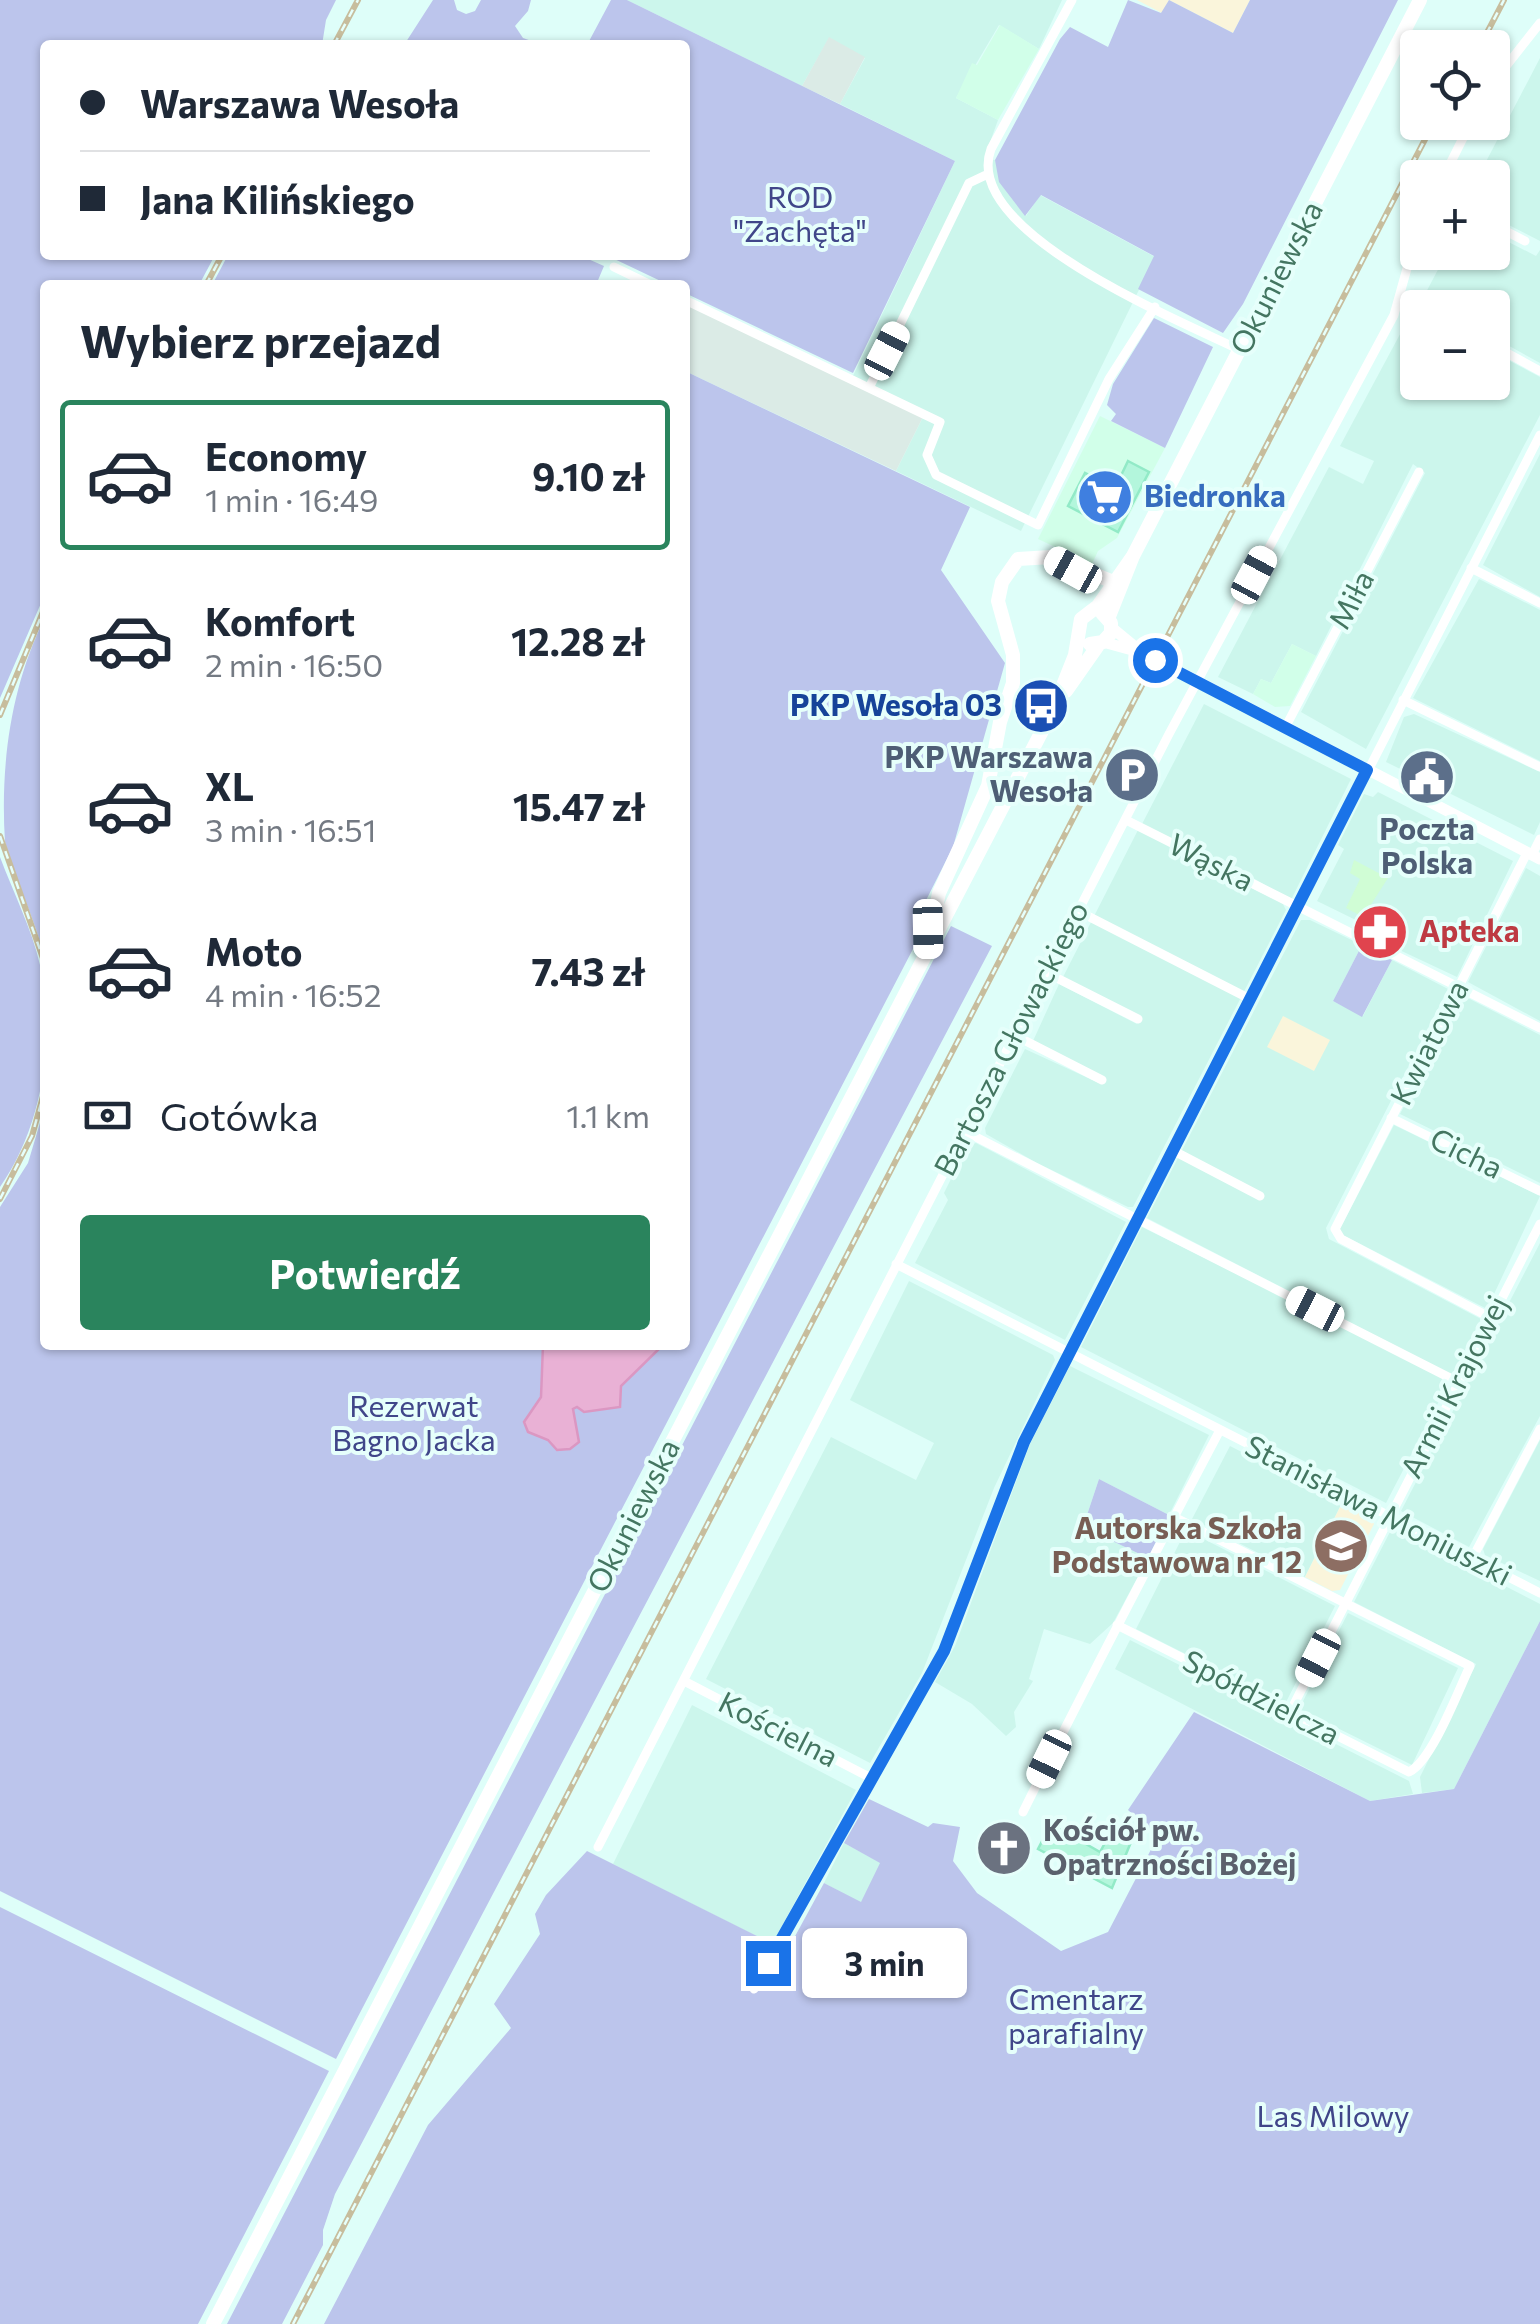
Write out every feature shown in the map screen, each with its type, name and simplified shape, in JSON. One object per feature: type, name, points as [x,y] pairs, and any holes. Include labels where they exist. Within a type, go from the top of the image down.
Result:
[{"type":"main road","name":"Okuniewska","points":[[214,2324],[1054,708],[1080,636],[1079,623],[1118,583],[1420,0]]},
{"type":"main road","points":[[929,949],[932,912],[988,786],[1000,722],[1013,683],[1014,655],[998,609],[1004,578],[1018,559],[1038,556],[1118,583]]},
{"type":"main road","name":"Okuniewska","points":[[1054,708],[1101,643],[1110,623],[1118,583]]},
{"type":"main road","points":[[1092,612],[1110,623]]},
{"type":"main road","points":[[1080,636],[1101,643]]},
{"type":"street","points":[[1072,0],[995,140],[988,155],[988,174],[1010,212],[1053,253],[1240,350]]},
{"type":"street","points":[[1510,61],[1540,22]]},
{"type":"street","points":[[870,386],[969,184],[988,174]]},
{"type":"street","points":[[1510,234],[1525,242]]},
{"type":"street","points":[[614,267],[641,280]]},
{"type":"street","name":"Bartosza Głowackiego","points":[[598,1848],[964,1131],[1400,298]]},
{"type":"street","points":[[690,302],[940,422],[928,454],[938,476],[1038,526],[1109,379],[1154,307]]},
{"type":"street","points":[[1510,355],[1540,371]]},
{"type":"street","points":[[754,1989],[944,1651],[1024,1442],[1068,1352],[1540,434]]},
{"type":"street","name":"Miła","points":[[1285,728],[1419,472]]},
{"type":"street","points":[[1471,568],[1540,604]]},
{"type":"street","points":[[1110,623],[1143,654]]},
{"type":"street","points":[[1101,643],[1143,654],[1533,856]]},
{"type":"street","points":[[1404,700],[1540,767]]},
{"type":"street","name":"Wąska","points":[[1126,820],[1540,1028]]},
{"type":"street","name":"Kwiatowa","points":[[1492,1318],[1336,1233],[1336,1222],[1540,839]]},
{"type":"street","points":[[1078,911],[1250,1000]]},
{"type":"street","points":[[1046,973],[1138,1019]]},
{"type":"street","points":[[1014,1035],[1102,1080]]},
{"type":"street","name":"Cicha","points":[[1391,1118],[1540,1191]]},
{"type":"street","points":[[964,1131],[1458,1382]]},
{"type":"street","points":[[1172,1150],[1260,1196]]},
{"type":"street","name":"Armii Krajowej","points":[[1290,1712],[1540,1224]]},
{"type":"street","name":"Stanisława Moniuszki","points":[[896,1264],[1540,1593]]},
{"type":"street","points":[[1472,1559],[1540,1429]]},
{"type":"street","points":[[1023,1812],[1220,1430]]},
{"type":"street","points":[[1174,1518],[1345,1604]]},
{"type":"street","name":"Spółdzielcza","points":[[1118,1625],[1404,1770],[1413,1771],[1470,1666],[1345,1604]]},
{"type":"street","name":"Kościelna","points":[[684,1681],[871,1778]]},
{"type":"shaded area","points":[[627,0],[1062,0],[1039,49],[999,25],[956,98],[998,120],[984,159],[995,160],[1026,216],[1040,195],[1155,257],[1021,531],[896,471],[923,417],[850,382],[955,161],[840,104],[865,58],[829,38],[802,86]]},
{"type":"shaded area","points":[[1137,0],[1169,0],[1162,13]]},
{"type":"shaded area","points":[[1169,0],[1250,0],[1233,33]]},
{"type":"shaded area","points":[[1000,25],[1039,49],[998,120],[956,98],[972,63],[977,65]]},
{"type":"shaded area","points":[[829,37],[865,57],[840,104],[802,86]]},
{"type":"shaded area","points":[[1540,58],[1540,241],[1510,226],[1510,160],[1487,160],[1497,140],[1510,140],[1510,116]]},
{"type":"shaded area","points":[[1510,243],[1536,256],[1540,250],[1540,363],[1510,346],[1510,290],[1427,290],[1438,270],[1510,270]]},
{"type":"shaded area","points":[[690,306],[923,417],[896,471],[690,373]]},
{"type":"shaded area","points":[[1400,334],[1400,400],[1510,400],[1510,361],[1540,377],[1540,415],[1366,749],[1301,712],[1425,473],[1413,464],[1316,656],[1292,644],[1271,683],[1261,679],[1253,694],[1218,677],[1329,467],[1363,484],[1374,461],[1340,446]]},
{"type":"shaded area","points":[[1100,416],[1165,448],[1117,538],[1098,551],[1092,564],[1038,539]]},
{"type":"shaded area","points":[[1540,454],[1540,597],[1483,565]]},
{"type":"shaded area","points":[[1479,579],[1540,610],[1540,761],[1413,698]]},
{"type":"shaded area","points":[[1292,644],[1316,656],[1290,706],[1275,707],[1253,694],[1261,679],[1271,683]]},
{"type":"shaded area","points":[[1204,704],[1351,779],[1291,900],[1222,860],[1216,862],[1142,824]]},
{"type":"shaded area","points":[[1414,714],[1540,772],[1540,822],[1534,835],[1386,762],[1404,717]]},
{"type":"shaded area","points":[[1378,792],[1513,861],[1457,977],[1359,931],[1362,923],[1317,901],[1344,849],[1338,845],[1364,794],[1373,797]]},
{"type":"shaded area","points":[[1138,830],[1283,904],[1286,910],[1133,1207],[1128,1207],[1037,1163],[986,1134],[985,1128],[1025,1049],[1099,1083],[1105,1082],[1033,1041],[1059,984],[1137,1024],[1141,1018],[1063,977]]},
{"type":"shaded area","points":[[1354,860],[1388,878],[1363,917],[1346,908],[1360,879],[1350,873]]},
{"type":"shaded area","points":[[1526,868],[1540,876],[1540,1021],[1468,982]]},
{"type":"shaded area","points":[[1301,920],[1310,920],[1362,945],[1333,1001],[1363,1016],[1392,960],[1448,989],[1326,1228],[1329,1239],[1481,1319],[1452,1375],[1147,1218]]},
{"type":"shaded area","points":[[1462,995],[1540,1035],[1540,1183],[1400,1114]]},
{"type":"shaded area","points":[[1283,1016],[1330,1040],[1314,1071],[1267,1047]]},
{"type":"shaded area","points":[[1394,1125],[1540,1196],[1487,1309],[1341,1234],[1340,1229]]},
{"type":"shaded area","points":[[976,1143],[1126,1222],[1065,1340],[915,1263],[948,1200],[944,1193],[968,1145]]},
{"type":"shaded area","points":[[1142,1227],[1450,1380],[1386,1503],[1081,1347]]},
{"type":"shaded area","points":[[1540,1243],[1540,1416],[1469,1547],[1401,1511]]},
{"type":"shaded area","points":[[909,1281],[1053,1355],[1055,1360],[994,1488],[922,1673],[870,1763],[706,1679],[831,1437],[916,1480],[934,1443],[850,1400]]},
{"type":"shaded area","points":[[543,1350],[658,1350],[621,1386],[620,1407],[584,1412],[573,1409],[579,1442],[570,1449],[557,1450],[548,1440],[528,1432],[524,1422],[541,1397]]},
{"type":"shaded area","points":[[1070,1366],[1209,1435],[1169,1515],[1099,1479],[1083,1527],[1148,1558],[1113,1623],[1090,1644],[1044,1629],[1029,1679],[1033,1681],[1014,1712],[1016,1727],[1006,1736],[972,1704],[935,1682],[955,1646],[1030,1444]]},
{"type":"shaded area","points":[[1540,1440],[1540,1581],[1485,1555],[1483,1549]]},
{"type":"shaded area","points":[[1230,1446],[1342,1503],[1305,1577],[1192,1519]]},
{"type":"shaded area","name":"Autorska Szkoła Podstawowa nr 12","points":[[1342,1503],[1371,1518],[1374,1524],[1340,1590],[1332,1591],[1305,1577]]},
{"type":"shaded area","points":[[1392,1528],[1540,1604],[1540,1621],[1454,1789],[1422,1793],[1420,1777],[1476,1664],[1354,1602]]},
{"type":"shaded area","points":[[1186,1530],[1335,1606],[1285,1704],[1136,1629]]},
{"type":"shaded area","points":[[1348,1613],[1458,1668],[1412,1765],[1299,1709]]},
{"type":"shaded area","points":[[1130,1640],[1409,1781],[1413,1794],[1370,1801],[1115,1669]]},
{"type":"shaded area","points":[[692,1705],[856,1790],[772,1944],[613,1864]]},
{"type":"shaded area","points":[[844,1843],[881,1863],[861,1903],[824,1883]]},
{"type":"green space","points":[[0,0],[336,0],[326,20],[323,40],[40,40],[40,260],[212,260],[202,280],[40,280],[40,606],[0,698]]},
{"type":"green space","points":[[433,0],[454,0],[457,10],[466,14],[475,11],[481,0],[531,0],[528,11],[515,26],[529,40],[407,40]]},
{"type":"green space","name":"ROD \"Zachęta\"","points":[[611,0],[627,0],[955,161],[853,373],[690,295],[690,280],[658,280],[616,260],[690,260],[690,40],[590,40]]},
{"type":"green space","points":[[1128,0],[1161,13],[1169,0],[1233,33],[1250,0],[1398,0],[1243,304],[1223,333],[1138,289],[1154,256],[1041,195],[1025,216],[999,182],[995,160],[1060,39],[1070,27],[1108,47]]},
{"type":"green space","points":[[225,260],[590,260],[604,266],[598,280],[215,280]]},
{"type":"green space","points":[[1154,318],[1213,347],[1165,448],[1111,421],[1116,414],[1107,405],[1113,384]]},
{"type":"green space","name":"Rezerwat Bagno Jacka","points":[[690,373],[970,507],[941,570],[1005,663],[953,847],[915,922],[914,947],[336,2059],[0,1891],[0,1207],[28,1163],[40,1123],[40,1350],[690,1350]]},
{"type":"green space","points":[[40,628],[40,942],[5,842],[4,813],[10,726]]},
{"type":"green space","points":[[0,857],[40,965],[40,1090],[27,1137],[0,1187]]},
{"type":"green space","points":[[951,926],[992,946],[335,2194],[323,2230],[323,2245],[282,2324],[227,2324]]},
{"type":"green space","points":[[1362,945],[1392,960],[1362,1017],[1333,1001]]},
{"type":"green space","points":[[1099,1479],[1169,1515],[1148,1558],[1083,1527]]},
{"type":"green space","name":"Las Milowy","points":[[1540,1621],[1540,2324],[324,2324],[428,2125],[511,2028],[494,2004],[540,1934],[535,1914],[546,1895],[587,1851],[787,1951],[824,1883],[861,1902],[880,1863],[844,1843],[869,1799],[928,1827],[933,1823],[960,1827],[953,1861],[977,1893],[1061,1951],[1108,1932],[1158,1836],[1128,1810],[1194,1712],[1370,1801],[1454,1789]]},
{"type":"green space","points":[[0,1907],[329,2071],[198,2324],[0,2324]]},
{"type":"building","name":"Biedronka","points":[[1128,461],[1149,472],[1118,532],[1068,506],[1085,473],[1115,488]]},
{"type":"building","points":[[1051,1824],[1100,1852],[1111,1832],[1131,1842],[1112,1888],[1038,1849]]},
{"type":"building","name":"Kościół pw. Opatrzności Bożej","points":[[993,1834],[1016,1846],[1019,1840],[1023,1862],[1013,1866],[984,1851]]},
{"type":"railway","points":[[337,40],[358,0]]},
{"type":"railway","points":[[1488,30],[1504,0]]},
{"type":"railway","points":[[293,2324],[1425,140]]},
{"type":"railway","points":[[209,280],[219,260]]},
{"type":"railway","points":[[0,715],[40,619]]},
{"type":"railway","points":[[0,836],[40,950]]},
{"type":"railway","points":[[0,1199],[32,1136],[40,1107]]},
{"type":"place","name":"Biedronka","points":[[1105,497]]},
{"type":"place","name":"PKP Wesoła 03","points":[[1041,706]]},
{"type":"place","name":"PKP Warszawa Wesoła","points":[[1132,775]]},
{"type":"place","name":"Poczta Polska","points":[[1427,777]]},
{"type":"place","name":"Apteka","points":[[1380,932]]},
{"type":"place","name":"Autorska Szkoła Podstawowa nr 12","points":[[1341,1546]]},
{"type":"place","name":"Kościół pw. Opatrzności Bożej","points":[[1004,1848]]},
{"type":"route","points":[[768,1963],[944,1651],[1024,1442],[1367,770],[1155,660]]},
{"type":"park label","name":"Cmentarz parafialny","points":[[1076,2017]]}]
